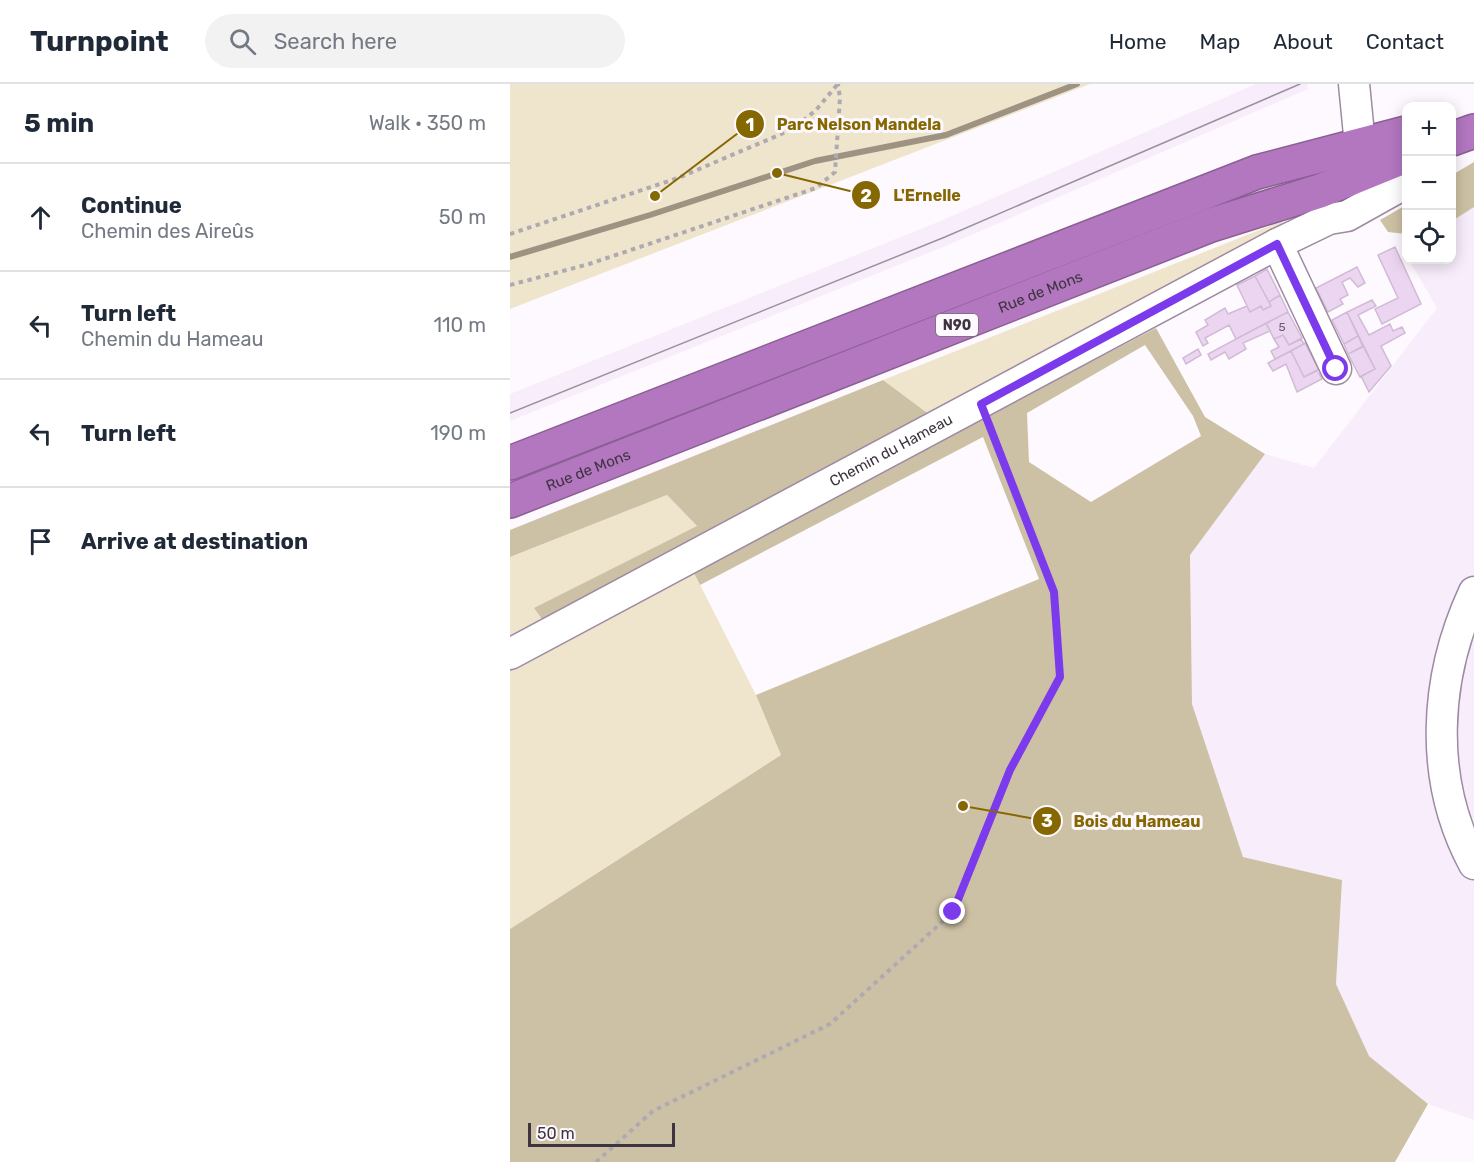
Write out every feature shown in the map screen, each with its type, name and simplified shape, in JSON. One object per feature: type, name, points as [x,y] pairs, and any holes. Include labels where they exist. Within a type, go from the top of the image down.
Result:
[{"type":"highway","points":[[1456,116],[1474,110]]},
{"type":"highway","points":[[1456,138],[1474,131]]},
{"type":"highway","name":"N90","points":[[510,463],[1257,172],[1402,134]]},
{"type":"highway","name":"Rue de Mons","points":[[510,501],[1211,225],[1353,178],[1402,158]]},
{"type":"street","points":[[1286,201],[1300,216],[1317,225],[1353,178],[1360,145],[1354,84]]},
{"type":"street","name":"Chemin du Hameau","points":[[510,654],[1277,244],[1317,225],[1347,216],[1402,186]]},
{"type":"street","points":[[1277,244],[1336,369]]},
{"type":"street","points":[[1474,592],[1452,649],[1444,681],[1441,716],[1441,746],[1447,788],[1454,815],[1474,864]]},
{"type":"path","points":[[510,285],[589,264],[816,188],[835,172],[840,98],[838,84]]},
{"type":"path","points":[[510,234],[678,178],[793,129],[816,110],[838,84]]},
{"type":"path","points":[[596,1162],[653,1111],[830,1024],[953,912],[1010,770],[1060,677],[1054,592],[981,404]]},
{"type":"shaded area","points":[[510,84],[1090,84],[510,309]]},
{"type":"shaded area","points":[[1256,84],[1307,84],[1308,89],[948,245],[510,421],[510,394],[938,222]]},
{"type":"shaded area","points":[[1474,162],[1474,207],[1456,218],[1456,210],[1456,173]]},
{"type":"shaded area","points":[[1402,207],[1402,234],[1388,232],[1380,220]]},
{"type":"shaded area","points":[[1474,207],[1474,1120],[1428,1104],[1369,1056],[1336,984],[1342,880],[1243,857],[1192,704],[1190,555],[1265,454],[1314,468],[1437,308],[1411,264],[1456,264],[1456,218]]},
{"type":"shaded area","points":[[1282,221],[1285,228],[930,415],[883,380]]},
{"type":"shaded area","points":[[1156,328],[1205,417],[1265,454],[1190,555],[1192,704],[1243,857],[1342,880],[1336,984],[1369,1056],[1428,1104],[1395,1162],[510,1162],[510,929],[781,755],[756,695],[1039,579],[983,437],[700,585],[692,569]],"holes":[[[1145,345],[1193,416],[1201,436],[1091,502],[1029,462],[1027,413]]]},
{"type":"shaded area","points":[[883,380],[930,415],[542,619],[534,608],[697,526],[667,495],[510,557],[510,530]]},
{"type":"shaded area","points":[[667,495],[698,527],[535,608],[542,619],[510,635],[510,557]]},
{"type":"shaded area","points":[[692,569],[756,695],[781,755],[510,929],[510,666]]},
{"type":"building","points":[[1395,247],[1421,304],[1382,324],[1375,309],[1398,298],[1378,255]]},
{"type":"building","points":[[1357,267],[1365,283],[1358,287],[1350,278],[1342,282],[1348,295],[1340,299],[1343,304],[1328,312],[1316,288]]},
{"type":"building","points":[[1267,269],[1280,295],[1269,302],[1255,276]]},
{"type":"building","points":[[1255,276],[1271,306],[1263,310],[1261,306],[1250,312],[1237,285]]},
{"type":"building","points":[[1280,295],[1288,312],[1236,339],[1229,325],[1205,338],[1208,343],[1203,346],[1196,332],[1208,325],[1205,320],[1225,308],[1228,314],[1247,306],[1250,312],[1261,306],[1263,310],[1271,306],[1269,302]]},
{"type":"building","points":[[1372,300],[1376,306],[1358,315],[1369,335],[1390,324],[1393,331],[1402,327],[1405,333],[1381,346],[1391,366],[1369,392],[1361,376],[1375,369],[1347,312]]},
{"type":"building","points":[[1288,312],[1302,338],[1289,345],[1283,335],[1274,339],[1266,323]]},
{"type":"building","points":[[1347,312],[1358,336],[1344,344],[1332,320]]},
{"type":"building","points":[[1266,323],[1270,331],[1243,343],[1246,349],[1229,359],[1225,352],[1211,360],[1208,354]]},
{"type":"building","points":[[1283,335],[1289,345],[1301,339],[1304,344],[1275,359],[1271,351],[1279,347],[1274,339]]},
{"type":"building","points":[[1358,336],[1363,347],[1348,354],[1344,344]]},
{"type":"building","points":[[1305,343],[1319,370],[1304,377],[1291,351]]},
{"type":"building","points":[[1363,346],[1375,369],[1360,377],[1348,354]]},
{"type":"building","points":[[1198,349],[1201,355],[1186,364],[1183,358]]},
{"type":"building","points":[[1291,351],[1304,377],[1317,370],[1322,379],[1297,392],[1286,364],[1273,371],[1268,363]]},
{"type":"waterway","points":[[510,257],[650,215],[815,161],[946,135],[1077,84]]},
{"type":"tram line","points":[[510,413],[945,237],[1300,84]]},
{"type":"place","name":"L'Ernelle","points":[[777,173]]},
{"type":"place","name":"Parc Nelson Mandela","points":[[655,196]]},
{"type":"place","name":"Bois du Hameau","points":[[963,806]]},
{"type":"route","points":[[953,912],[1010,770],[1060,677],[1054,592],[981,404],[1277,244],[1336,369]]}]
